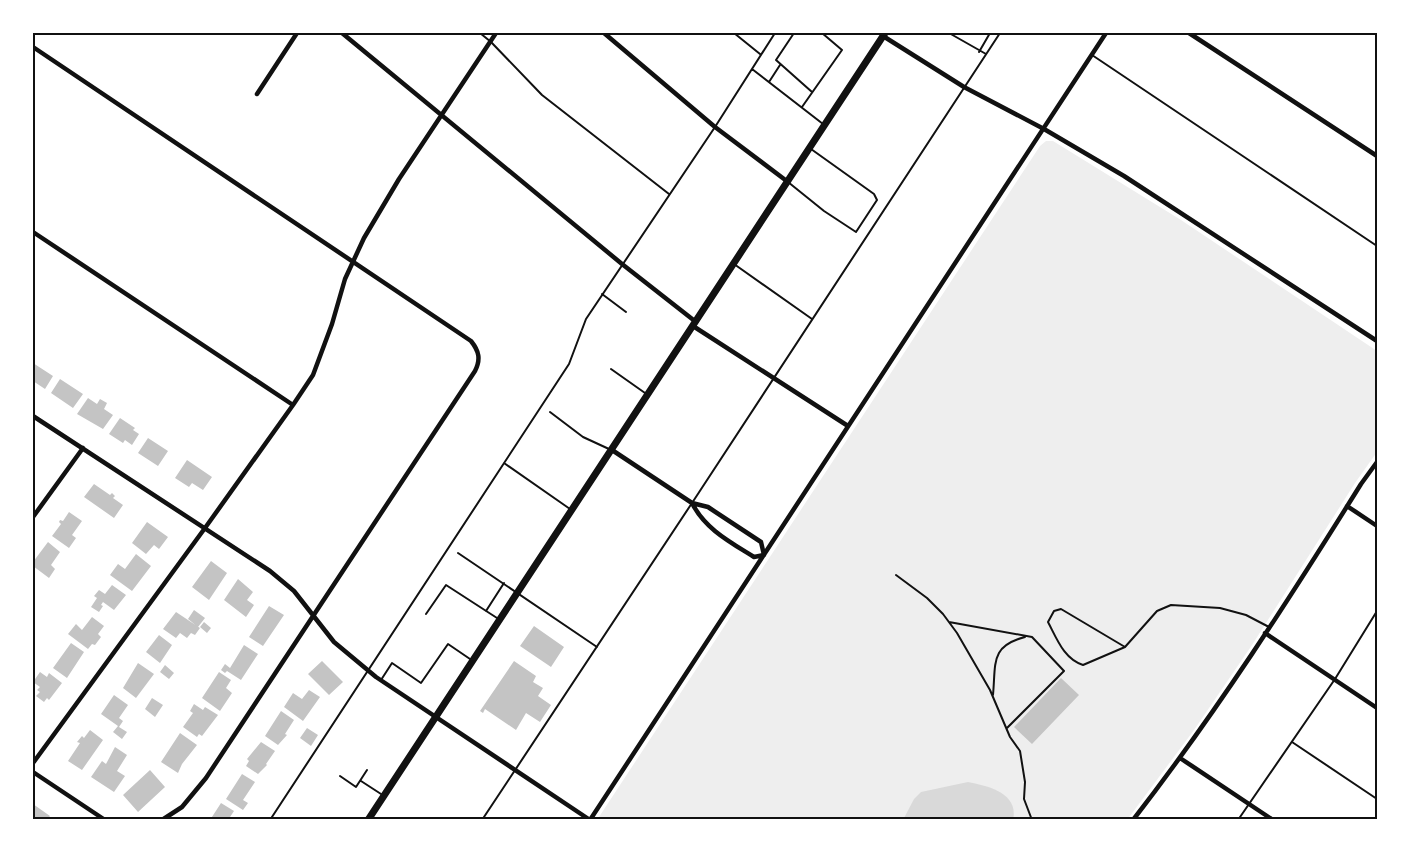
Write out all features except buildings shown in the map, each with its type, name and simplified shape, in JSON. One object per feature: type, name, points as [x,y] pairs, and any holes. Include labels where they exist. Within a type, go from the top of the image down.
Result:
[{"type":"main road","points":[[368,820],[884,34]]},
{"type":"street","points":[[256,94],[297,33]]},
{"type":"street","points":[[342,33],[694,324],[848,426]]},
{"type":"street","points":[[33,763],[294,405],[313,375],[352,261],[399,179],[496,33]]},
{"type":"street","points":[[604,33],[715,127],[788,182]]},
{"type":"street","points":[[33,416],[270,571],[294,591],[334,642],[367,670],[590,820],[1106,33]]},
{"type":"street","points":[[1190,33],[1377,156]]},
{"type":"street","points":[[884,34],[964,87],[1044,129],[1134,182],[1377,341]]},
{"type":"street","points":[[33,47],[471,341],[478,351],[479,358],[475,371],[206,778],[182,807],[162,820]]},
{"type":"street","points":[[33,232],[294,405]]},
{"type":"street","points":[[33,517],[83,448]]},
{"type":"street","points":[[612,450],[692,503],[708,507],[761,542],[764,555]]},
{"type":"street","points":[[1133,820],[1180,758],[1377,462]]},
{"type":"street","points":[[692,503],[700,519],[725,540],[754,557],[764,555]]},
{"type":"street","points":[[1347,506],[1377,526]]},
{"type":"street","points":[[1265,633],[1377,708]]},
{"type":"street","points":[[1180,758],[1273,820]]},
{"type":"street","points":[[33,772],[105,820]]},
{"type":"lane","points":[[480,33],[542,95],[669,194]]},
{"type":"lane","points":[[734,33],[761,55]]},
{"type":"lane","points":[[270,820],[569,364],[586,319],[775,33]]},
{"type":"lane","points":[[794,33],[776,60],[812,92]]},
{"type":"lane","points":[[802,107],[842,50],[822,33]]},
{"type":"lane","points":[[949,33],[986,54]]},
{"type":"lane","points":[[979,52],[990,33]]},
{"type":"lane","points":[[482,820],[1000,33]]},
{"type":"lane","points":[[1092,55],[1377,246]]},
{"type":"lane","points":[[769,82],[780,65]]},
{"type":"lane","points":[[752,69],[825,126]]},
{"type":"lane","points":[[788,182],[824,211],[856,232],[862,226],[877,200],[874,194],[810,149]]},
{"type":"lane","points":[[734,264],[812,319]]},
{"type":"lane","points":[[602,294],[626,312]]},
{"type":"lane","points":[[611,369],[648,395]]},
{"type":"lane","points":[[550,412],[583,436],[612,450]]},
{"type":"lane","points":[[504,463],[572,510]]},
{"type":"lane","points":[[458,553],[597,647]]},
{"type":"lane","points":[[485,611],[504,583]]},
{"type":"lane","points":[[426,614],[446,585],[499,620]]},
{"type":"lane","points":[[1125,647],[1061,609],[1054,611],[1048,622],[1064,651],[1074,662],[1083,665],[1125,647],[1157,611],[1171,605],[1220,608],[1246,615],[1269,627]]},
{"type":"lane","points":[[1238,820],[1335,680],[1376,617],[1377,611]]},
{"type":"lane","points":[[380,680],[392,663],[421,683],[447,644],[472,661]]},
{"type":"lane","points":[[1292,742],[1377,799]]},
{"type":"lane","points":[[340,776],[356,787],[367,770]]},
{"type":"lane","points":[[360,780],[384,796]]},
{"type":"path","points":[[896,575],[927,598],[949,622],[993,695],[1010,737],[1020,751],[1024,773],[1024,799],[1032,820]]},
{"type":"path","points":[[949,622],[1028,636],[1039,644],[1064,671]]},
{"type":"path","points":[[993,695],[997,657],[1003,646],[1011,640],[1028,636]]},
{"type":"path","points":[[1007,728],[1074,662]]},
{"type":"shaded area","points":[[1046,141],[1053,141],[1181,220],[1377,351],[1377,452],[1252,645],[1194,730],[1127,820],[597,820],[1040,146]]},
{"type":"shaded area","points":[[968,782],[993,789],[1007,797],[1014,811],[1013,820],[903,820],[914,799],[921,792]]}]
